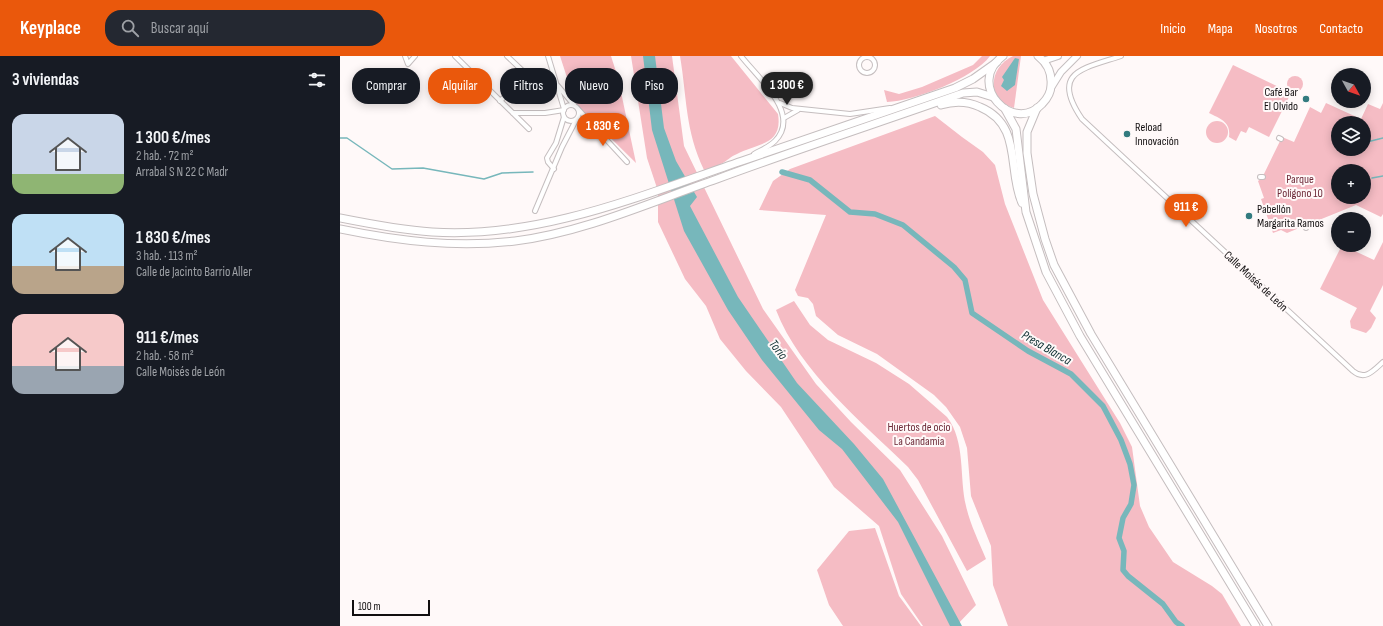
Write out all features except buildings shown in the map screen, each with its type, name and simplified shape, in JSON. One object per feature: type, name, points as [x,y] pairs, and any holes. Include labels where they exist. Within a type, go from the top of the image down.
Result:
[{"type":"highway","points":[[340,218],[432,232],[483,232],[545,223],[625,202],[895,109],[966,83],[997,62],[1003,56]]},
{"type":"highway","points":[[1005,109],[1023,113],[1037,108],[1046,100],[1051,88],[1052,77],[1040,58]]},
{"type":"highway","points":[[997,62],[989,77],[989,86],[993,97],[1005,109],[1013,123],[1017,135],[1021,180],[1026,212]]},
{"type":"highway","points":[[340,229],[407,242],[486,243],[514,241],[545,235],[626,212],[923,107],[971,92],[993,97]]},
{"type":"highway","points":[[923,107],[936,107],[954,102],[968,103],[983,108],[999,121],[1010,141],[1017,192],[1026,212],[1046,272],[1060,300],[1256,626]]},
{"type":"highway","points":[[1037,108],[1027,132],[1027,154],[1033,194],[1045,240],[1054,265],[1091,334],[1268,626]]},
{"type":"main road","points":[[1040,58],[1058,56]]},
{"type":"main road","points":[[1051,88],[1061,72],[1077,56]]},
{"type":"street","points":[[405,56],[408,64],[415,56]]},
{"type":"street","points":[[455,56],[500,100]]},
{"type":"street","points":[[507,56],[519,68]]},
{"type":"street","points":[[548,56],[551,68]]},
{"type":"street","points":[[741,56],[777,101],[784,118],[782,128],[776,141],[741,161]]},
{"type":"street","name":"Calle Moisés de León","points":[[1120,56],[1078,72],[1070,80],[1069,88],[1071,101],[1082,119],[1358,374],[1363,376],[1368,374],[1383,362]]},
{"type":"street","points":[[861,57],[870,58],[874,61],[875,66],[871,72],[862,72],[859,68],[861,57]]},
{"type":"street","points":[[557,85],[627,162]]},
{"type":"street","points":[[554,169],[548,162],[547,158],[556,143],[564,117],[564,110],[557,87]]},
{"type":"street","points":[[777,101],[786,107],[800,110],[858,114],[884,108],[895,109]]},
{"type":"street","points":[[504,104],[529,129]]},
{"type":"street","points":[[513,113],[545,113],[564,110],[568,106],[577,108]]},
{"type":"street","points":[[535,211],[562,147],[578,119],[577,108]]},
{"type":"street","points":[[784,118],[800,110]]},
{"type":"street","points":[[564,117],[568,121],[578,119],[590,120]]},
{"type":"green space","points":[[560,56],[611,56],[615,68],[565,68],[565,71]]},
{"type":"green space","points":[[631,56],[672,56],[674,68],[633,68]]},
{"type":"green space","points":[[680,56],[731,56],[778,114],[779,124],[777,132],[773,137],[761,145],[745,150],[719,165],[704,170],[693,141],[690,127]]},
{"type":"green space","points":[[982,56],[990,56],[971,72],[943,87],[899,101],[887,102],[884,90],[899,94],[922,87],[973,65]]},
{"type":"green space","points":[[1013,56],[1021,56],[1014,108],[1005,104],[998,98],[994,83],[995,75],[999,68],[1005,61]]},
{"type":"green space","points":[[1233,65],[1291,93],[1269,137],[1249,127],[1246,133],[1241,131],[1236,141],[1229,137],[1227,124],[1209,113]]},
{"type":"green space","points":[[1295,76],[1302,81],[1303,84],[1298,91],[1295,92],[1288,87],[1287,84],[1292,77]]},
{"type":"green space","points":[[678,101],[684,146],[763,309],[816,384],[851,422],[900,470],[942,536],[976,605],[956,626],[923,626],[901,594],[879,526],[834,487],[781,407],[746,371],[720,339],[706,306],[685,279],[658,222],[658,191],[647,158],[639,104],[678,104]]},
{"type":"green space","points":[[623,102],[636,163],[576,104],[623,104]]},
{"type":"green space","name":"Parque Polígono 10","points":[[1326,103],[1331,105],[1331,108],[1337,108],[1354,116],[1331,116],[1331,156],[1371,156],[1371,116],[1362,116],[1366,108],[1371,108],[1371,105],[1380,109],[1383,103],[1383,214],[1381,217],[1356,205],[1339,212],[1331,212],[1331,215],[1287,233],[1281,230],[1273,233],[1261,199],[1264,198],[1258,181],[1262,178],[1282,137],[1294,142],[1310,107],[1321,113]]},
{"type":"green space","points":[[935,116],[983,152],[995,165],[1005,204],[1043,300],[1120,423],[1132,447],[1140,506],[1149,527],[1173,562],[1212,586],[1222,594],[1241,626],[1008,626],[993,585],[991,546],[971,496],[967,448],[960,427],[946,407],[934,395],[877,354],[838,335],[816,316],[813,304],[808,298],[798,296],[795,290],[826,215],[759,210],[773,181],[790,169]]},
{"type":"green space","points":[[1217,121],[1221,122],[1227,128],[1227,136],[1221,142],[1217,143],[1213,142],[1207,136],[1206,132],[1207,128],[1213,122]]},
{"type":"green space","points":[[1383,242],[1383,285],[1370,311],[1376,318],[1371,328],[1366,333],[1351,328],[1350,321],[1357,308],[1320,289],[1338,252],[1357,252],[1374,260]]},
{"type":"green space","name":"Huertos de ocio La Candamia","points":[[794,301],[810,325],[828,340],[876,363],[909,384],[947,417],[953,427],[960,448],[964,495],[968,513],[986,559],[967,571],[918,480],[908,467],[833,394],[800,354],[787,333],[776,310]]},
{"type":"green space","points":[[875,528],[899,596],[921,626],[843,626],[829,605],[817,570],[849,531]]},
{"type":"water","points":[[643,56],[655,56],[656,68],[644,68]]},
{"type":"water","points":[[1015,58],[1019,59],[1015,85],[1007,91],[1001,86],[1004,80],[1002,77]]},
{"type":"water","points":[[649,104],[661,104],[664,128],[676,161],[697,197],[690,206],[738,297],[797,383],[854,444],[883,479],[962,626],[950,626],[898,522],[842,449],[819,430],[762,360],[728,310],[684,231],[652,130]]},
{"type":"waterway","points":[[340,138],[347,138],[392,169],[423,168],[484,179],[502,173],[533,172]]},
{"type":"waterway","points":[[1371,141],[1383,138]]},
{"type":"waterway","name":"Presa Blanca","points":[[782,172],[810,180],[850,212],[875,214],[903,225],[954,267],[965,280],[972,313],[1028,351],[1071,374],[1103,406],[1121,440],[1130,464],[1134,485],[1131,504],[1123,518],[1119,538],[1124,551],[1123,570],[1128,576],[1163,604],[1176,622],[1182,626]]},
{"type":"waterway","points":[[1372,178],[1383,176]]},
{"type":"place","name":"Café Bar El Olvido","points":[[1306,99]]},
{"type":"place","name":"Reload Innovación","points":[[1127,134]]},
{"type":"place","name":"Pabellón Margarita Ramos","points":[[1249,216]]},
{"type":"water label","name":"Torío","points":[[779,349]]}]
